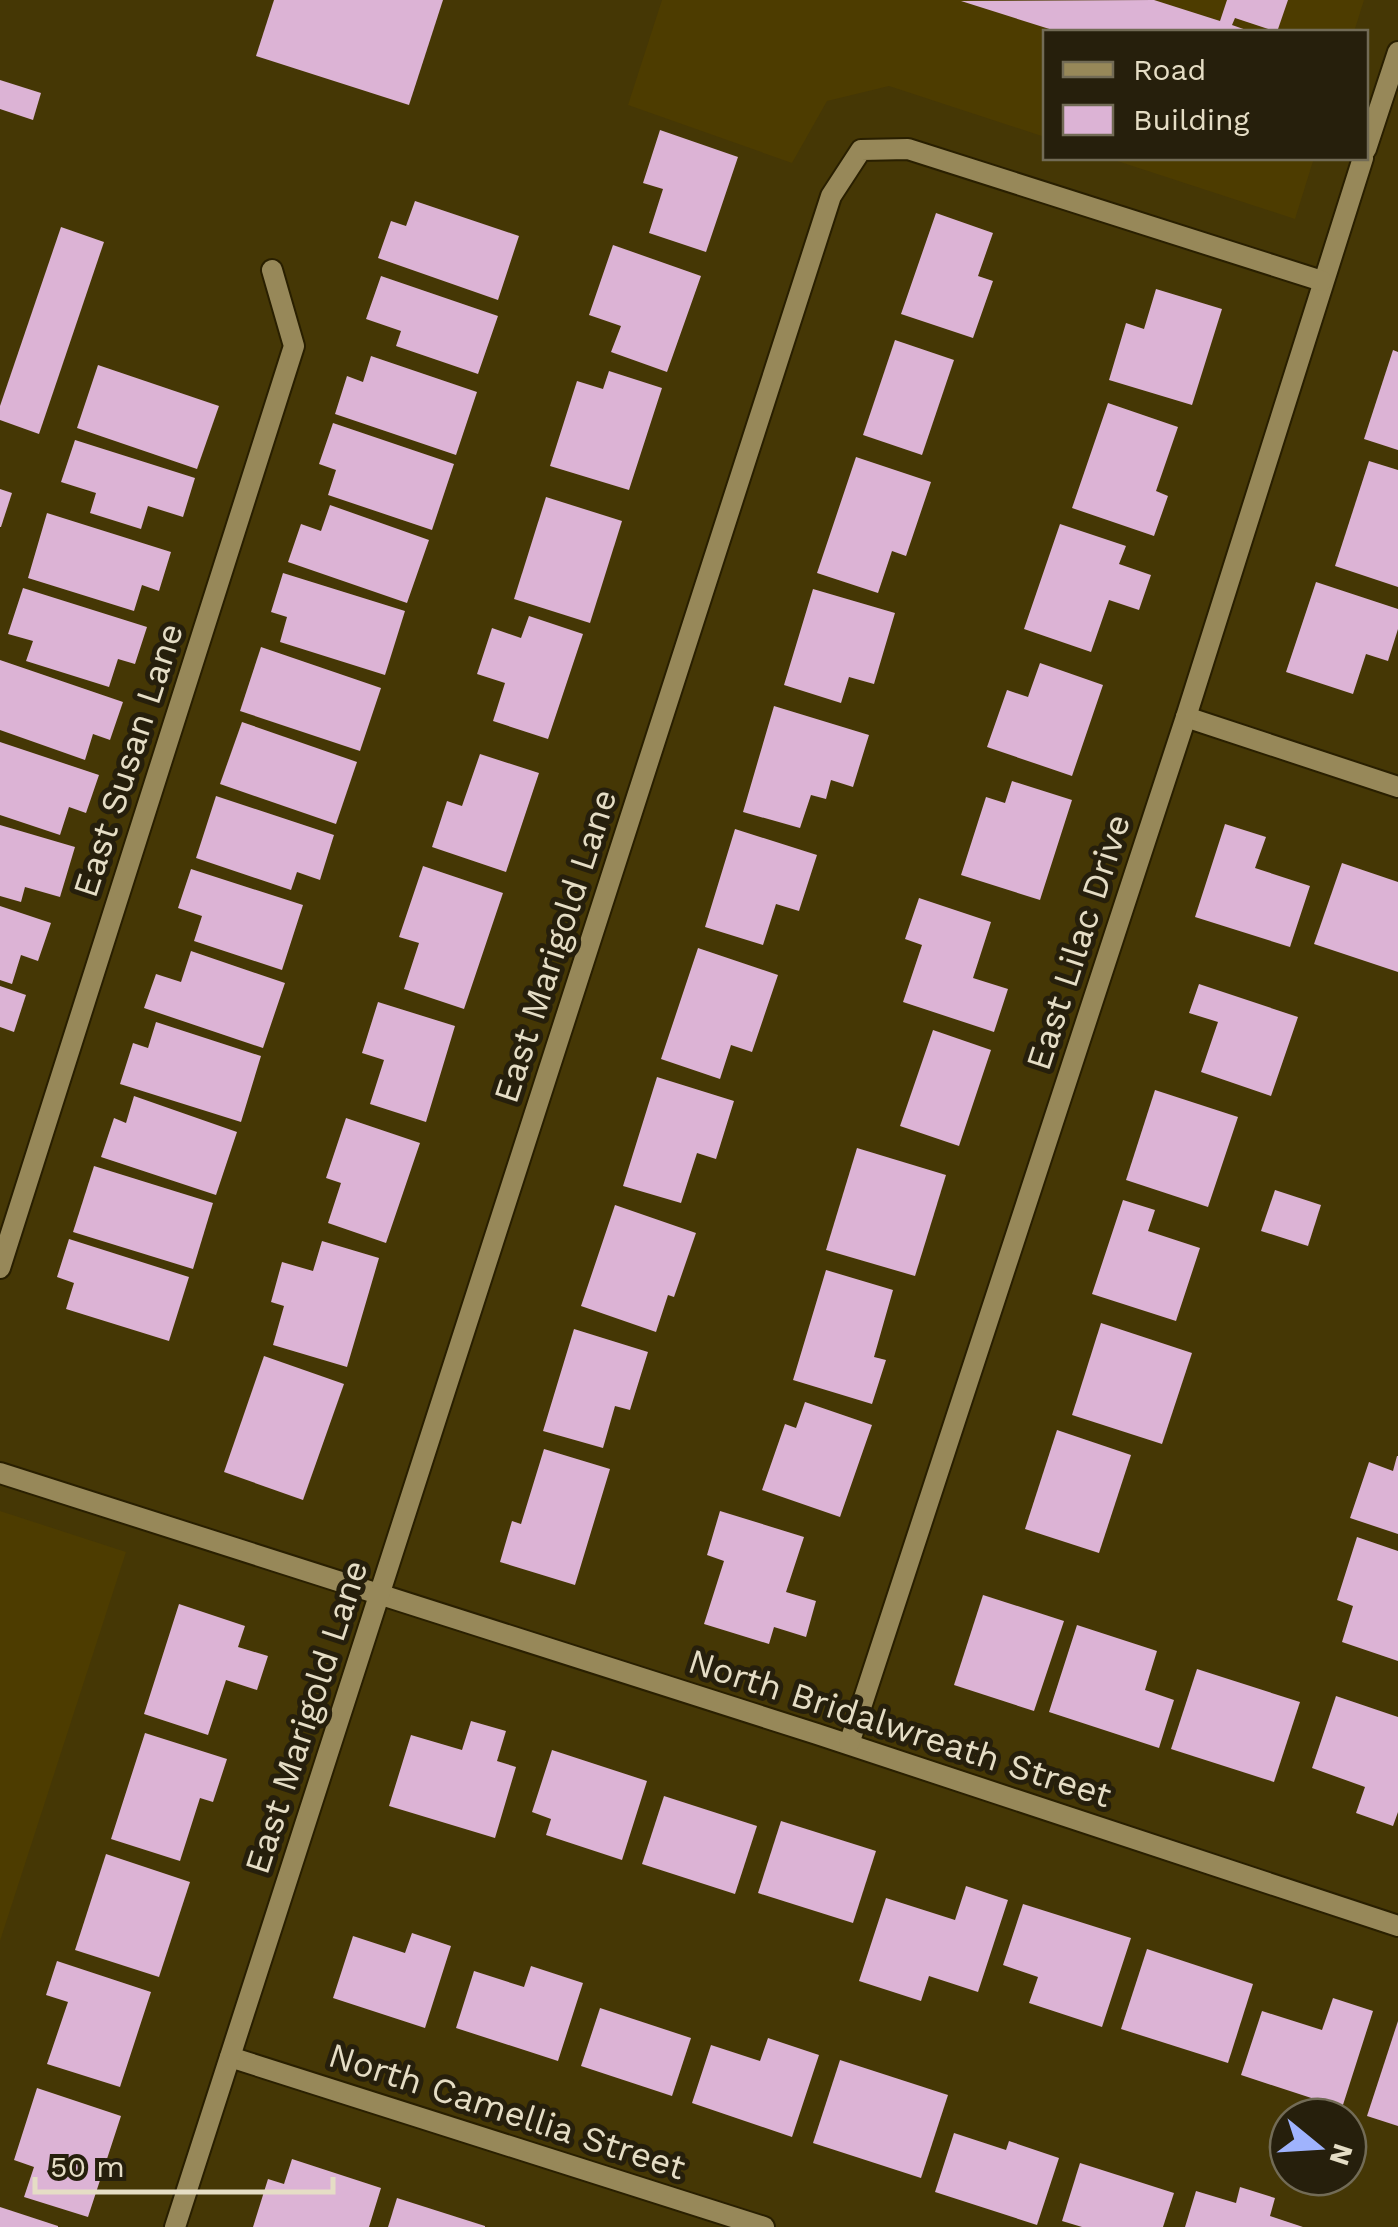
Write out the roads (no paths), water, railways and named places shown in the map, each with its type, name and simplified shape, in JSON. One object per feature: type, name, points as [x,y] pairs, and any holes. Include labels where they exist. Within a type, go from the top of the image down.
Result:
[{"type":"street","points":[[1368,143],[1398,52]]},
{"type":"street","name":"East Marigold Lane","points":[[175,2227],[831,196],[861,150],[908,149],[1322,281]]},
{"type":"street","name":"East Lilac Drive","points":[[849,1744],[1186,716],[1362,160]]},
{"type":"street","name":"East Susan Lane","points":[[0,1268],[294,346],[272,270]]},
{"type":"street","points":[[1186,716],[1398,787]]},
{"type":"street","name":"North Bridalwreath Street","points":[[0,1473],[849,1744],[1398,1926]]},
{"type":"street","name":"North Camellia Street","points":[[230,2056],[764,2227]]}]
